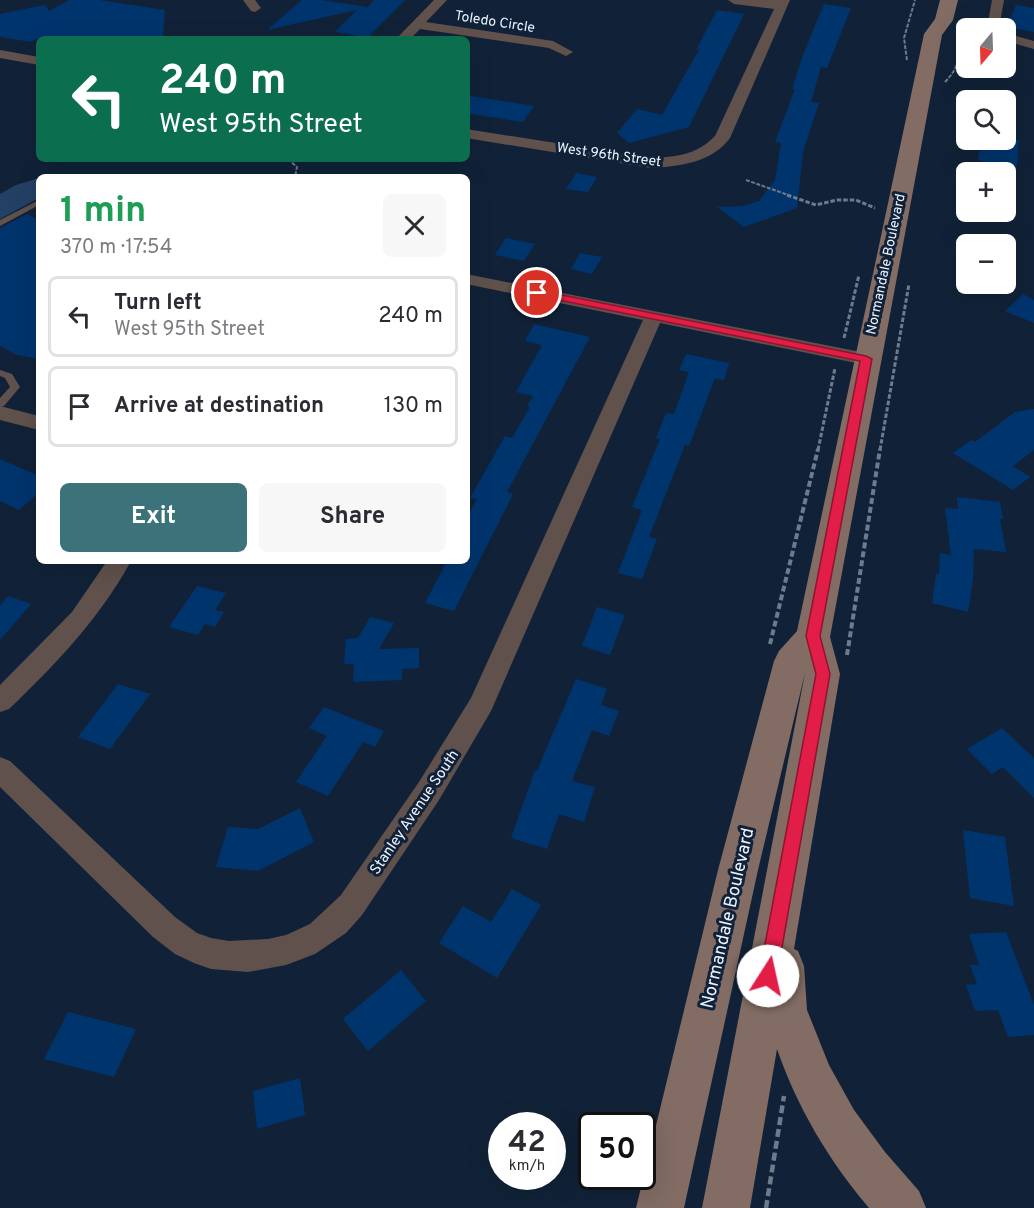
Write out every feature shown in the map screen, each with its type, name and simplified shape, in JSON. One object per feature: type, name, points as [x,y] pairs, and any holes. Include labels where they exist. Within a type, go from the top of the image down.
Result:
[{"type":"main road","name":"Normandale Boulevard","points":[[726,1208],[823,674],[813,636],[929,26],[944,20],[949,0]]},
{"type":"main road","name":"Normandale Boulevard","points":[[660,1208],[738,870],[791,661],[813,636]]},
{"type":"main road","points":[[781,907],[784,1004],[801,1056],[843,1137],[875,1180],[902,1208]]},
{"type":"street","points":[[406,36],[441,0]]},
{"type":"street","points":[[734,0],[783,3]]},
{"type":"street","points":[[995,18],[998,0]]},
{"type":"street","name":"West 96th Street","points":[[470,134],[630,160],[672,162],[705,153],[715,146],[731,117],[783,3]]},
{"type":"street","name":"Toledo Circle","points":[[417,25],[553,45],[566,52]]},
{"type":"street","points":[[1016,40],[1034,45]]},
{"type":"street","points":[[0,54],[36,60]]},
{"type":"street","points":[[470,280],[866,359]]},
{"type":"street","name":"Stanley Avenue South","points":[[0,769],[164,927],[193,948],[225,957],[265,956],[300,945],[334,924],[358,895],[448,764],[482,703],[654,316]]},
{"type":"street","points":[[0,413],[36,422]]},
{"type":"street","points":[[0,701],[52,653],[91,605],[118,564]]},
{"type":"lane","points":[[0,223],[36,204]]},
{"type":"lane","points":[[0,373],[9,376],[15,387],[0,404]]},
{"type":"path","points":[[906,65],[903,43],[915,0]]},
{"type":"path","points":[[943,91],[945,81],[956,71]]},
{"type":"path","points":[[746,180],[816,205],[837,200],[856,200],[875,208]]},
{"type":"path","points":[[873,219],[877,199]]},
{"type":"path","points":[[770,645],[860,272]]},
{"type":"path","points":[[846,667],[880,445],[909,282]]},
{"type":"path","points":[[766,1208],[784,1094]]},
{"type":"shaded area","points":[[36,179],[36,200],[0,219],[0,194],[16,185]]},
{"type":"building","points":[[69,0],[99,0],[165,10],[163,36],[36,36],[36,39],[31,42],[0,37],[0,14],[45,5],[49,11]]},
{"type":"building","points":[[302,0],[321,0],[368,7],[374,0],[405,0],[369,36],[335,32],[357,10],[267,30]]},
{"type":"building","points":[[824,4],[851,8],[827,68],[821,67],[811,102],[819,103],[803,152],[797,208],[744,227],[717,207],[744,206],[759,201],[775,180],[781,143],[775,142],[795,89],[792,89],[803,55]]},
{"type":"building","points":[[1016,5],[1034,8],[1034,32],[1016,29],[1016,18],[1011,18]]},
{"type":"building","points":[[717,10],[744,14],[689,127],[629,143],[617,133],[637,109],[662,115],[700,48],[696,50]]},
{"type":"building","points":[[470,97],[534,106],[523,122],[470,114]]},
{"type":"building","points":[[1016,140],[1019,140],[1017,167],[1016,162],[978,160],[980,150],[1016,150]]},
{"type":"building","points":[[576,173],[597,177],[588,192],[566,189]]},
{"type":"building","points":[[27,214],[36,218],[36,358],[17,355],[0,346],[0,228]]},
{"type":"building","points":[[506,238],[535,244],[524,261],[495,255]]},
{"type":"building","points":[[580,253],[602,257],[592,274],[571,269]]},
{"type":"building","points":[[1023,294],[1034,300],[1034,323],[1005,311]]},
{"type":"building","points":[[534,324],[590,337],[507,492],[513,494],[454,611],[425,603],[445,564],[470,564],[470,512],[477,499],[470,498],[505,436],[512,438],[530,407],[527,406],[533,396],[516,392],[542,345],[525,341]]},
{"type":"building","points":[[686,354],[729,363],[724,380],[715,378],[689,446],[685,445],[649,537],[657,539],[642,579],[618,573],[642,510],[632,507],[660,439],[656,438],[666,413],[674,414],[689,372],[679,370]]},
{"type":"building","points":[[1034,409],[1034,450],[1013,466],[1030,477],[1013,490],[953,453],[971,440],[975,442],[1015,412]]},
{"type":"building","points":[[0,459],[36,475],[36,496],[19,510],[0,501]]},
{"type":"building","points":[[957,497],[1000,502],[1003,519],[1000,519],[1006,552],[974,549],[973,579],[968,612],[932,603],[936,574],[939,574],[940,553],[951,555],[945,508],[958,509]]},
{"type":"building","points":[[197,586],[226,593],[215,610],[224,612],[215,627],[205,624],[198,635],[169,627]]},
{"type":"building","points":[[8,596],[31,604],[0,640],[0,606]]},
{"type":"building","points":[[597,607],[625,615],[610,655],[582,646]]},
{"type":"building","points":[[370,617],[394,623],[379,649],[419,648],[419,668],[402,669],[402,680],[353,682],[354,664],[344,664],[346,639],[358,638]]},
{"type":"building","points":[[576,679],[607,689],[601,705],[619,711],[609,736],[592,730],[572,781],[595,787],[584,822],[559,814],[547,849],[511,838],[535,770],[537,771]]},
{"type":"building","points":[[118,684],[150,694],[110,749],[78,737]]},
{"type":"building","points":[[324,707],[384,731],[375,747],[363,742],[328,796],[296,782],[327,736],[309,728]]},
{"type":"building","points":[[1002,728],[1034,758],[1034,798],[1003,767],[992,774],[967,749]]},
{"type":"building","points":[[300,808],[314,842],[258,871],[216,867],[228,827],[258,829]]},
{"type":"building","points":[[963,830],[1005,837],[1014,906],[970,898]]},
{"type":"building","points":[[512,889],[541,905],[497,978],[439,943],[463,906],[491,922]]},
{"type":"building","points":[[1006,932],[1034,1005],[1034,1035],[1008,1037],[998,1010],[975,1011],[966,985],[977,984],[970,965],[979,965],[969,934]]},
{"type":"building","points":[[401,970],[426,1001],[368,1051],[343,1019]]},
{"type":"building","points":[[68,1012],[136,1029],[114,1077],[44,1059]]},
{"type":"building","points":[[300,1078],[305,1115],[257,1129],[253,1091]]},
{"type":"route","points":[[537,293],[866,359],[813,636],[823,674],[768,976]]}]
